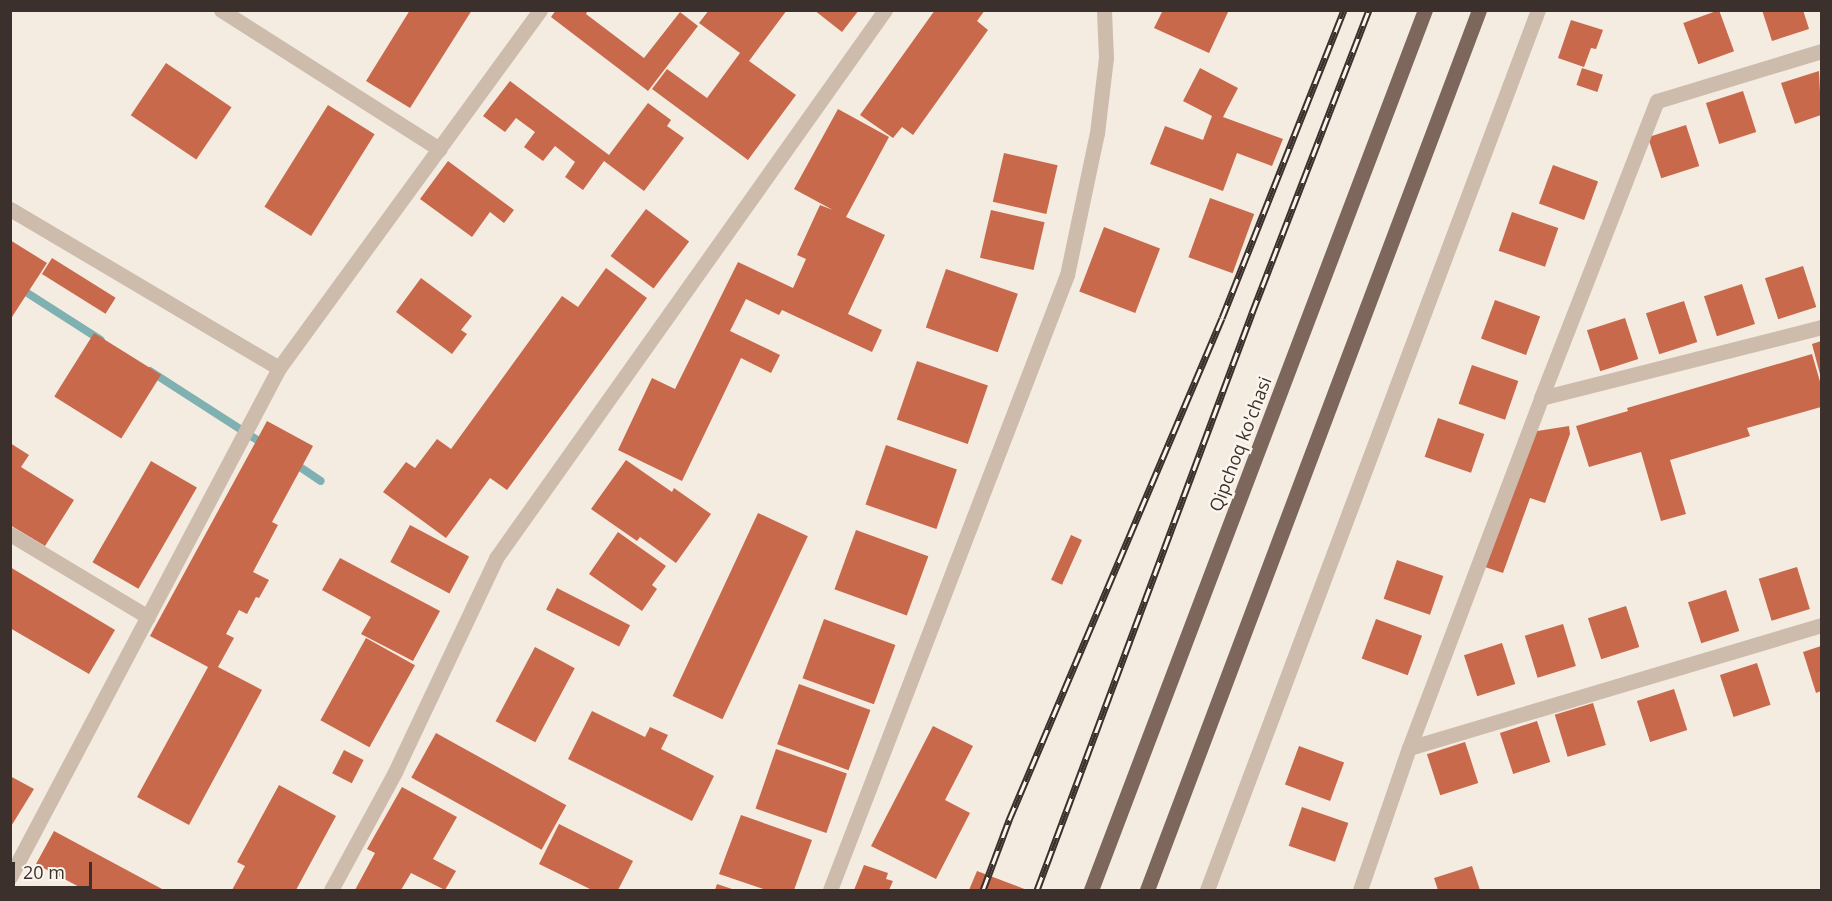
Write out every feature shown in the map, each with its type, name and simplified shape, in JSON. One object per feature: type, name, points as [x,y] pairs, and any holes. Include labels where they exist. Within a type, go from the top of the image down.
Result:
[{"type":"main road","name":"Qipchoq ko'chasi","points":[[1091,891],[1425,10]]},
{"type":"main road","points":[[1147,891],[1479,10]]},
{"type":"street","points":[[221,10],[439,149]]},
{"type":"street","points":[[13,868],[279,369],[540,10]]},
{"type":"street","points":[[331,891],[395,771],[496,558],[885,10]]},
{"type":"street","points":[[830,891],[1068,275],[1097,133],[1106,58],[1104,10]]},
{"type":"street","points":[[1207,891],[1538,10]]},
{"type":"street","points":[[1360,891],[1409,748],[1541,398],[1658,101],[1821,51]]},
{"type":"street","points":[[10,209],[279,369]]},
{"type":"street","points":[[1541,398],[1821,327]]},
{"type":"street","points":[[10,534],[148,618]]},
{"type":"street","points":[[1409,748],[1821,625]]},
{"type":"building","points":[[410,10],[472,10],[410,108],[366,81]]},
{"type":"building","points":[[556,10],[588,10],[586,14],[644,58],[680,12],[698,26],[648,91],[551,17]]},
{"type":"building","points":[[709,10],[787,10],[749,61],[796,95],[748,160],[652,89],[667,69],[707,98],[740,53],[699,23]]},
{"type":"building","points":[[814,10],[859,10],[842,32]]},
{"type":"building","points":[[935,10],[985,10],[977,21],[988,30],[913,135],[902,127],[893,138],[860,115]]},
{"type":"building","points":[[1163,10],[1229,10],[1209,53],[1154,28]]},
{"type":"building","points":[[1719,10],[1734,51],[1698,64],[1683,23]]},
{"type":"building","points":[[1762,10],[1803,10],[1809,29],[1772,41]]},
{"type":"building","points":[[1571,20],[1603,30],[1596,49],[1591,48],[1584,67],[1558,58]]},
{"type":"building","points":[[166,63],[231,107],[196,159],[131,115]]},
{"type":"building","points":[[1200,68],[1238,88],[1223,117],[1283,139],[1272,166],[1237,153],[1223,191],[1150,164],[1165,126],[1203,140],[1212,116],[1183,101]]},
{"type":"building","points":[[1582,68],[1603,75],[1597,92],[1576,85]]},
{"type":"building","points":[[1819,71],[1821,115],[1795,124],[1781,83]]},
{"type":"building","points":[[510,81],[609,155],[648,103],[671,120],[667,126],[684,138],[644,191],[604,161],[583,190],[565,177],[575,162],[555,146],[543,161],[524,147],[535,132],[516,118],[505,132],[483,116]]},
{"type":"building","points":[[1743,91],[1756,132],[1719,144],[1706,103]]},
{"type":"building","points":[[328,105],[375,134],[311,236],[264,207]]},
{"type":"building","points":[[838,109],[889,137],[846,217],[885,235],[848,314],[882,330],[872,352],[782,310],[779,315],[746,299],[730,331],[780,355],[771,373],[741,358],[682,481],[618,450],[652,378],[675,389],[738,262],[793,288],[806,259],[797,255],[820,205],[833,210],[794,189]]},
{"type":"building","points":[[1686,125],[1699,166],[1661,178],[1648,137]]},
{"type":"building","points":[[1004,153],[1058,165],[1046,214],[993,202]]},
{"type":"building","points":[[448,161],[514,210],[504,223],[490,212],[472,237],[420,199]]},
{"type":"building","points":[[1553,165],[1598,181],[1584,220],[1539,204]]},
{"type":"building","points":[[1210,198],[1254,214],[1233,273],[1188,257]]},
{"type":"building","points":[[646,209],[689,241],[654,289],[610,256]]},
{"type":"building","points":[[991,210],[1045,222],[1034,270],[980,258]]},
{"type":"building","points":[[1512,212],[1558,228],[1545,267],[1499,251]]},
{"type":"building","points":[[1104,227],[1160,249],[1135,313],[1079,291]]},
{"type":"building","points":[[10,240],[47,263],[10,320]]},
{"type":"building","points":[[52,258],[116,298],[106,314],[42,274]]},
{"type":"building","points":[[1803,266],[1816,307],[1778,319],[1765,278]]},
{"type":"building","points":[[606,268],[647,298],[507,490],[490,478],[446,538],[383,492],[406,462],[415,468],[437,439],[451,449],[562,296],[578,307]]},
{"type":"building","points":[[946,269],[1018,294],[998,352],[926,328]]},
{"type":"building","points":[[421,278],[472,316],[461,330],[467,334],[452,354],[396,312]]},
{"type":"building","points":[[1742,284],[1755,324],[1717,336],[1704,296]]},
{"type":"building","points":[[1495,300],[1540,316],[1526,355],[1481,339]]},
{"type":"building","points":[[1684,301],[1697,342],[1659,354],[1646,313]]},
{"type":"building","points":[[1625,318],[1638,359],[1600,371],[1587,330]]},
{"type":"building","points":[[94,333],[161,375],[121,438],[54,397]]},
{"type":"building","points":[[1821,341],[1821,378],[1812,344]]},
{"type":"building","points":[[1812,354],[1821,385],[1821,407],[1747,428],[1750,436],[1670,460],[1686,514],[1661,521],[1641,452],[1589,467],[1576,426],[1628,411],[1627,408]]},
{"type":"building","points":[[917,361],[988,385],[968,444],[897,420]]},
{"type":"building","points":[[1472,365],[1518,381],[1505,420],[1459,404]]},
{"type":"building","points":[[1438,418],[1484,434],[1471,473],[1425,457]]},
{"type":"building","points":[[267,421],[313,446],[272,522],[278,525],[253,572],[269,580],[247,614],[239,610],[226,634],[234,638],[218,667],[262,690],[189,825],[137,797],[208,667],[150,636]]},
{"type":"building","points":[[1569,426],[1570,434],[1545,503],[1530,498],[1503,573],[1482,566],[1531,432]]},
{"type":"building","points":[[10,443],[29,455],[21,467],[74,500],[45,546],[10,525]]},
{"type":"building","points":[[886,445],[957,469],[936,529],[865,505]]},
{"type":"building","points":[[626,460],[672,492],[674,488],[711,514],[676,563],[640,537],[637,541],[591,509]]},
{"type":"building","points":[[151,461],[197,488],[138,589],[93,562]]},
{"type":"building","points":[[758,513],[808,536],[722,719],[673,696]]},
{"type":"building","points":[[410,525],[469,556],[449,594],[390,562]]},
{"type":"building","points":[[856,530],[928,556],[907,616],[834,589]]},
{"type":"building","points":[[618,532],[666,566],[652,585],[657,589],[642,611],[589,574]]},
{"type":"building","points":[[1071,535],[1082,540],[1062,585],[1051,580]]},
{"type":"building","points":[[340,558],[440,611],[413,661],[361,634],[371,617],[322,590]]},
{"type":"building","points":[[1397,560],[1443,576],[1430,615],[1384,599]]},
{"type":"building","points":[[10,567],[115,630],[89,674],[10,628]]},
{"type":"building","points":[[1797,567],[1810,609],[1772,621],[1759,579]]},
{"type":"building","points":[[557,588],[630,625],[619,647],[546,609]]},
{"type":"building","points":[[1726,590],[1739,631],[1701,643],[1688,602]]},
{"type":"building","points":[[1626,606],[1639,647],[1601,659],[1588,618]]},
{"type":"building","points":[[824,619],[895,645],[874,704],[802,678]]},
{"type":"building","points":[[1376,619],[1422,636],[1408,675],[1362,658]]},
{"type":"building","points":[[1563,624],[1576,666],[1538,678],[1525,636]]},
{"type":"building","points":[[366,638],[415,665],[369,747],[320,720]]},
{"type":"building","points":[[1502,643],[1515,684],[1477,696],[1464,655]]},
{"type":"building","points":[[1821,646],[1821,691],[1816,693],[1803,652]]},
{"type":"building","points":[[535,647],[575,668],[535,742],[496,721]]},
{"type":"building","points":[[1757,663],[1771,705],[1734,717],[1720,675]]},
{"type":"building","points":[[799,684],[870,710],[849,770],[777,744]]},
{"type":"building","points":[[1674,689],[1687,730],[1650,742],[1637,701]]},
{"type":"building","points":[[1593,703],[1606,745],[1568,757],[1555,715]]},
{"type":"building","points":[[592,711],[645,737],[650,727],[668,735],[661,749],[714,776],[692,821],[568,759]]},
{"type":"building","points":[[1537,721],[1550,762],[1513,774],[1500,733]]},
{"type":"building","points":[[933,726],[973,746],[945,800],[970,813],[936,879],[871,846]]},
{"type":"building","points":[[436,733],[566,805],[542,850],[411,778]]},
{"type":"building","points":[[1465,742],[1478,783],[1440,795],[1427,754]]},
{"type":"building","points":[[1299,746],[1344,762],[1330,801],[1285,785]]},
{"type":"building","points":[[776,749],[847,773],[826,833],[755,809]]},
{"type":"building","points":[[344,750],[364,760],[352,783],[332,773]]},
{"type":"building","points":[[10,776],[34,789],[10,828]]},
{"type":"building","points":[[279,785],[336,816],[296,890],[232,890],[245,866],[237,862]]},
{"type":"building","points":[[402,787],[457,817],[433,859],[456,871],[445,890],[411,873],[401,890],[355,890],[375,853],[367,849]]},
{"type":"building","points":[[1302,807],[1348,823],[1335,862],[1289,846]]},
{"type":"building","points":[[741,815],[812,840],[794,890],[766,890],[719,874]]},
{"type":"building","points":[[559,824],[633,861],[618,890],[592,890],[539,864]]},
{"type":"building","points":[[54,831],[162,889],[85,890],[36,864]]},
{"type":"building","points":[[864,865],[888,873],[886,879],[893,881],[889,890],[854,890]]},
{"type":"building","points":[[1472,866],[1480,890],[1438,890],[1434,878]]},
{"type":"building","points":[[977,871],[1027,890],[969,890]]},
{"type":"building","points":[[717,884],[735,890],[715,890]]},
{"type":"waterway","points":[[18,287],[101,340]]},
{"type":"waterway","points":[[150,371],[265,445]]},
{"type":"waterway","points":[[294,463],[321,481]]},
{"type":"railway","points":[[983,890],[1009,820],[1222,318],[1344,10]]},
{"type":"railway","points":[[1037,890],[1252,313],[1369,10]]}]
